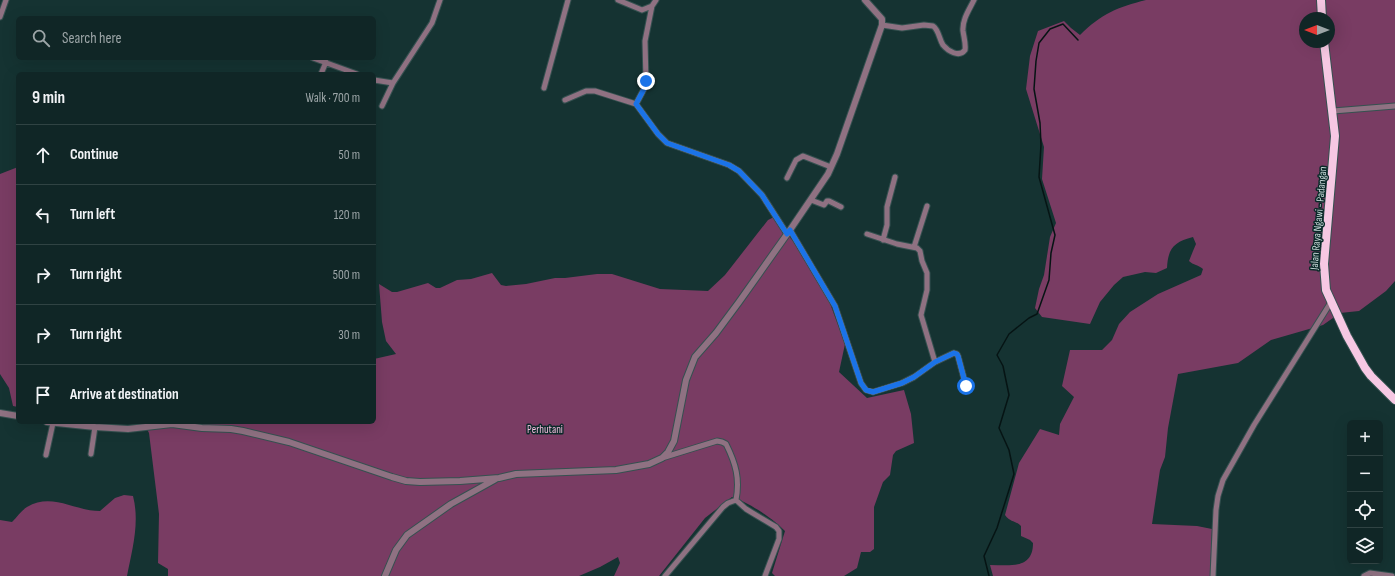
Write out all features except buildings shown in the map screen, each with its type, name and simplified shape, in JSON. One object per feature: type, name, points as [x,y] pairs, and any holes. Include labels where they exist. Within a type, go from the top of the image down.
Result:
[{"type":"highway","points":[[1321,0],[1322,12]]},
{"type":"highway","name":"Jalan Raya Ngawi - Padangan","points":[[1325,48],[1333,111],[1334,147],[1324,264],[1324,283],[1330,302],[1365,368],[1395,400]]},
{"type":"street","points":[[0,18],[6,0]]},
{"type":"street","points":[[382,106],[393,83],[432,23],[440,0]]},
{"type":"street","points":[[544,88],[568,0]]},
{"type":"street","points":[[618,0],[642,10],[652,6]]},
{"type":"street","points":[[636,104],[644,89],[646,81],[645,41],[652,6],[656,0]]},
{"type":"street","points":[[662,458],[668,452],[674,441],[686,380],[695,357],[716,333],[789,232],[811,200],[837,154],[882,25],[882,19],[865,0]]},
{"type":"street","points":[[882,25],[902,28],[924,25],[933,26],[936,28],[944,46],[956,54],[960,54],[965,50],[964,22],[974,0]]},
{"type":"street","points":[[320,60],[352,72]]},
{"type":"street","points":[[322,72],[326,62]]},
{"type":"street","points":[[376,80],[393,83]]},
{"type":"street","points":[[565,100],[590,90],[636,104],[658,134],[667,143],[729,165],[739,171],[762,195],[789,232],[835,306],[861,383],[866,390],[873,392],[902,383],[914,377],[935,362],[952,354],[957,354],[966,386]]},
{"type":"street","points":[[1333,111],[1395,106]]},
{"type":"street","points":[[787,178],[796,160],[803,156],[831,167]]},
{"type":"street","points":[[883,240],[887,225],[887,206],[895,177]]},
{"type":"street","points":[[811,200],[824,205],[827,201],[830,201],[840,207]]},
{"type":"street","points":[[914,247],[927,206]]},
{"type":"street","points":[[867,234],[883,240],[914,247],[920,251],[922,263],[927,273],[927,290],[921,315],[935,362]]},
{"type":"street","points":[[1214,576],[1216,510],[1218,496],[1223,480],[1254,425],[1330,302]]},
{"type":"street","points":[[0,413],[16,416]]},
{"type":"street","points":[[46,455],[50,424]]},
{"type":"street","points":[[68,424],[128,429],[155,424],[172,424],[196,428],[231,429],[250,432],[288,442],[406,481],[460,481],[499,478],[516,474],[616,470],[649,464],[662,458],[717,441],[725,443],[738,474],[736,500]]},
{"type":"street","points":[[91,454],[95,427]]},
{"type":"street","points":[[385,576],[396,550],[407,535],[451,504],[499,478]]},
{"type":"street","points":[[665,576],[723,507],[736,500]]},
{"type":"street","points":[[736,500],[776,527],[779,531],[779,539],[765,576]]},
{"type":"street","points":[[1364,576],[1370,573],[1392,576]]},
{"type":"green space","points":[[1146,0],[1395,0],[1395,281],[1386,291],[1359,311],[1340,313],[1323,325],[1271,340],[1238,363],[1178,374],[1168,428],[1165,457],[1160,470],[1152,524],[1197,526],[1212,529],[1210,576],[993,576],[990,565],[1019,564],[1029,558],[1032,552],[1033,543],[1021,536],[1021,526],[1005,515],[1019,463],[1040,429],[1059,435],[1060,424],[1074,397],[1062,386],[1070,350],[1102,350],[1112,340],[1119,324],[1130,312],[1158,294],[1201,275],[1203,269],[1189,261],[1196,244],[1193,237],[1181,241],[1173,247],[1169,255],[1167,268],[1156,273],[1145,272],[1123,277],[1114,285],[1100,302],[1090,324],[1042,317],[1035,308],[1044,275],[1050,237],[1056,223],[1042,179],[1044,147],[1026,89],[1030,56],[1038,31],[1064,21],[1080,35],[1095,22],[1110,12]]},
{"type":"green space","points":[[16,168],[16,407],[13,406],[9,388],[0,374],[0,174]]},
{"type":"green space","name":"Perhutani","points":[[774,217],[796,245],[828,298],[845,344],[839,372],[867,398],[904,390],[911,414],[914,443],[896,451],[893,455],[890,475],[883,482],[874,507],[874,549],[870,552],[861,552],[857,568],[844,576],[775,576],[772,573],[785,531],[760,511],[732,497],[705,518],[659,576],[614,576],[620,563],[618,557],[579,576],[168,576],[168,569],[158,563],[159,514],[149,433],[144,424],[376,424],[376,359],[396,354],[386,341],[382,322],[379,284],[392,292],[397,292],[428,283],[436,288],[440,288],[457,280],[471,279],[492,273],[501,285],[506,286],[526,284],[555,278],[612,274],[660,289],[708,291],[725,275],[768,220]]},
{"type":"green space","points":[[124,495],[133,496],[136,516],[133,546],[127,576],[0,576],[0,520],[12,522],[27,507],[45,501],[63,503],[100,511],[115,498]]},
{"type":"waterway","points":[[989,576],[984,556],[997,528],[1014,474],[1009,450],[999,428],[1009,395],[1003,366],[997,355],[1009,334],[1029,318],[1037,314],[1049,280],[1051,253],[1055,235],[1039,177],[1041,145],[1040,123],[1034,89],[1036,61],[1039,43],[1050,29],[1063,24],[1078,40]]},
{"type":"route","points":[[646,81],[644,89],[636,104],[661,138],[672,146],[735,168],[762,195],[787,234],[790,230],[835,306],[861,383],[866,390],[873,392],[902,383],[914,377],[935,362],[954,353],[958,356],[966,386]]}]
